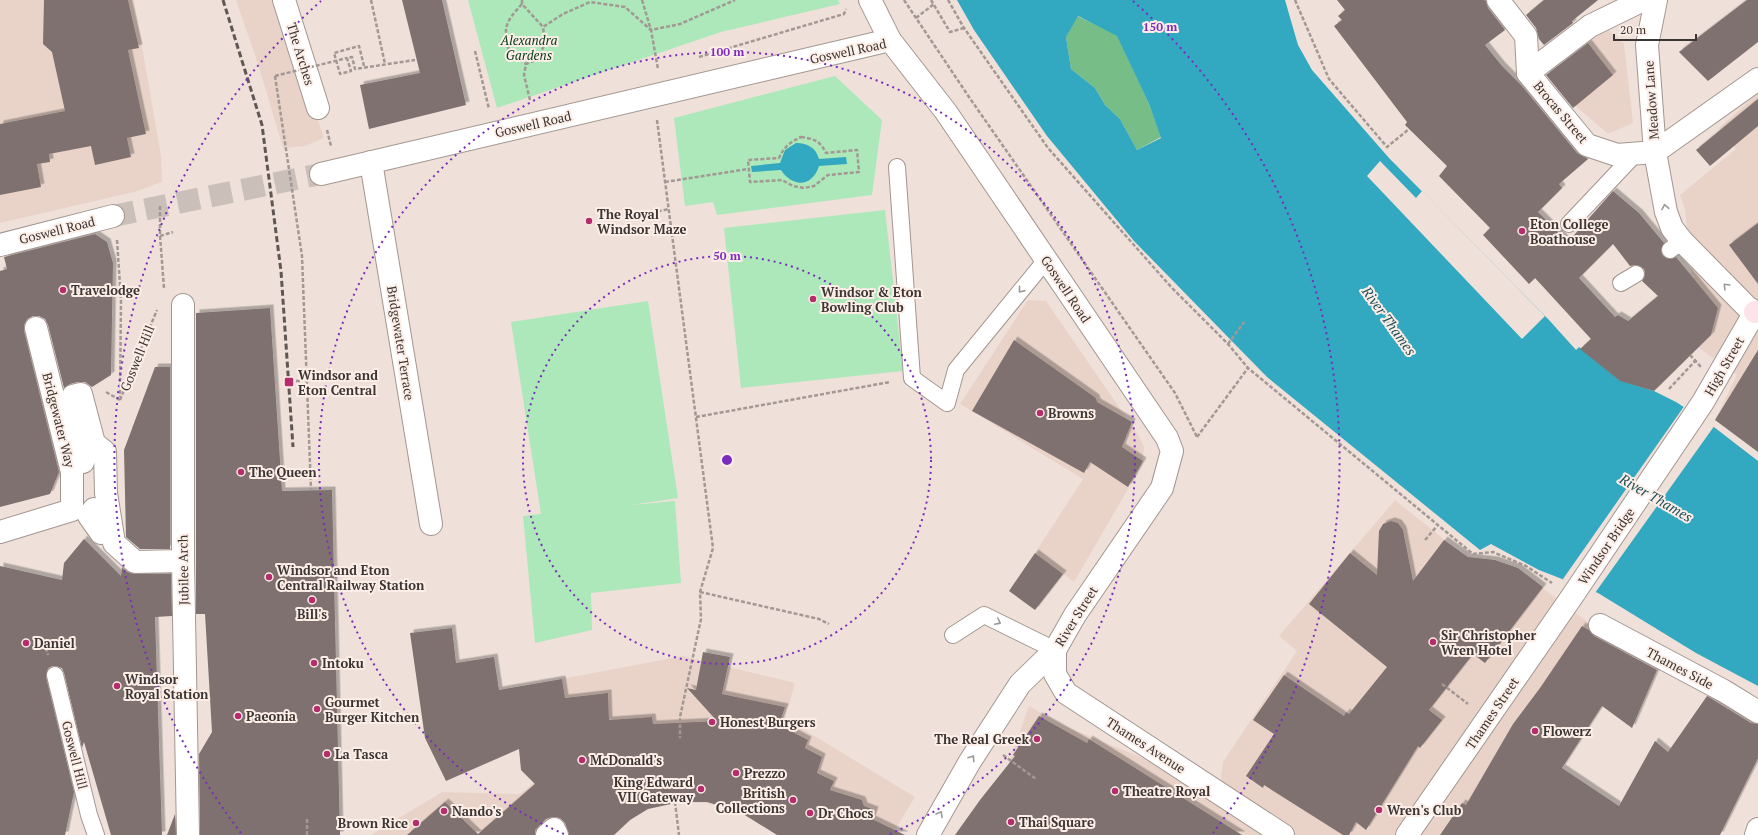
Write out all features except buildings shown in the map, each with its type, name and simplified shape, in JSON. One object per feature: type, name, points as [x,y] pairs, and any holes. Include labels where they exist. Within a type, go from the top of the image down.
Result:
[{"type":"street","name":"The Arches","points":[[284,0],[318,108]]},
{"type":"street","points":[[870,0],[890,40]]},
{"type":"street","points":[[1498,0],[1526,36],[1528,73]]},
{"type":"street","name":"Brocas Street","points":[[1643,0],[1590,26],[1528,73],[1587,145],[1616,155],[1646,153]]},
{"type":"street","name":"Meadow Lane","points":[[1646,153],[1647,44],[1656,0]]},
{"type":"street","name":"Goswell Road","points":[[321,174],[890,40],[946,112],[1167,438],[1172,451]]},
{"type":"street","points":[[1757,312],[1746,306],[1676,246],[1672,228],[1646,153],[1758,79]]},
{"type":"street","name":"Bridgewater Terrace","points":[[371,162],[431,524]]},
{"type":"street","name":"Goswell Road","points":[[0,245],[113,216]]},
{"type":"street","name":"Jubilee Arch","points":[[183,304],[183,561],[188,835]]},
{"type":"street","name":"High Street","points":[[1703,402],[1757,312]]},
{"type":"street","name":"Bridgewater Way","points":[[36,328],[89,457],[106,493],[114,543],[135,562],[183,561]]},
{"type":"street","name":"Windsor Bridge","points":[[1576,590],[1703,402]]},
{"type":"street","name":"River Street","points":[[928,835],[969,763],[1020,684],[1055,650],[1075,615],[1162,488],[1172,451]]},
{"type":"street","name":"Bridgewater Way","points":[[0,532],[72,510],[89,457]]},
{"type":"street","points":[[94,509],[89,516],[101,534]]},
{"type":"street","name":"Thames Street","points":[[1407,835],[1576,590]]},
{"type":"street","name":"Thames Side","points":[[1600,625],[1724,691],[1758,712]]},
{"type":"street","name":"Thames Avenue","points":[[1055,650],[1055,674],[1066,692],[1283,835]]},
{"type":"street","points":[[547,835],[554,829],[557,835]]},
{"type":"street","points":[[1756,835],[1758,829]]},
{"type":"lane","points":[[1569,224],[1646,153]]},
{"type":"lane","points":[[896,167],[912,378],[947,403],[956,370],[1046,260]]},
{"type":"lane","points":[[1622,283],[1636,274]]},
{"type":"lane","points":[[952,635],[984,615],[1055,650]]},
{"type":"lane","name":"Goswell Hill","points":[[55,675],[89,815],[96,835]]},
{"type":"path","points":[[371,0],[385,64]]},
{"type":"path","points":[[522,0],[522,4],[510,18],[505,32],[509,51],[526,64]]},
{"type":"path","points":[[642,0],[651,30],[658,69],[665,67]]},
{"type":"path","points":[[651,30],[680,24],[735,0]]},
{"type":"path","points":[[904,0],[1175,393],[1197,438],[1248,368]]},
{"type":"path","points":[[931,0],[950,32],[964,28]]},
{"type":"path","points":[[948,0],[964,28],[1048,148],[1172,288],[1228,344],[1248,368],[1437,526],[1473,554],[1493,552],[1526,566],[1548,581]]},
{"type":"path","points":[[1295,0],[1329,79],[1342,96],[1388,147],[1409,129]]},
{"type":"path","points":[[543,28],[563,14],[590,2],[625,8],[651,30]]},
{"type":"path","points":[[522,4],[543,28],[545,43],[538,59],[526,64]]},
{"type":"path","points":[[916,18],[934,4]]},
{"type":"path","points":[[694,58],[844,14],[846,7]]},
{"type":"path","points":[[347,58],[351,71],[340,74],[334,53],[358,46],[364,66]]},
{"type":"path","points":[[475,51],[491,115]]},
{"type":"path","points":[[311,490],[302,256],[275,76],[352,57],[355,69],[364,66],[415,60]]},
{"type":"path","points":[[526,64],[524,75],[531,106]]},
{"type":"path","points":[[650,119],[656,118],[713,548],[700,592],[701,619],[680,717],[680,738]]},
{"type":"path","points":[[801,137],[809,138],[821,143],[826,153],[857,150],[859,172],[828,175],[814,186],[804,188],[793,186],[782,180],[750,182],[748,170],[748,160],[779,158],[784,148],[793,140],[801,137]]},
{"type":"path","points":[[665,182],[748,170]]},
{"type":"path","points":[[160,206],[160,236],[165,291]]},
{"type":"path","points":[[646,214],[669,209]]},
{"type":"path","name":"Goswell Hill","points":[[113,216],[118,247],[121,300],[120,400],[159,306]]},
{"type":"path","points":[[160,236],[173,232]]},
{"type":"path","points":[[1228,344],[1244,322]]},
{"type":"path","points":[[1690,355],[1701,367]]},
{"type":"path","points":[[1669,389],[1686,371]]},
{"type":"path","points":[[696,418],[912,378]]},
{"type":"path","points":[[296,381],[301,381]]},
{"type":"path","points":[[1425,540],[1437,526]]},
{"type":"path","points":[[700,592],[819,619],[829,624]]},
{"type":"path","points":[[1442,684],[1448,688]]},
{"type":"path","points":[[1003,755],[1036,779]]},
{"type":"path","points":[[675,802],[679,835]]},
{"type":"path","points":[[307,819],[307,835]]},
{"type":"shaded area","points":[[0,0],[134,0],[161,156],[162,182],[134,192],[0,223]]},
{"type":"shaded area","points":[[236,0],[278,0],[324,138],[305,146],[283,148],[258,64]]},
{"type":"shaded area","points":[[1606,28],[1624,44],[1633,123],[1608,134],[1571,102],[1552,73]]},
{"type":"shaded area","points":[[1758,93],[1758,452],[1715,420],[1737,375],[1698,347],[1659,302],[1691,273],[1685,209],[1680,195],[1736,149],[1719,128]]},
{"type":"shaded area","points":[[1028,300],[1046,301],[1139,436],[1144,447],[1142,465],[1074,582],[1035,553],[1083,479],[960,404]]},
{"type":"shaded area","points":[[1395,500],[1466,557],[1487,558],[1513,566],[1625,650],[1504,835],[955,835],[1008,765],[1029,706],[1067,727],[1143,758],[1218,802],[1223,762],[1297,651],[1279,636]]},
{"type":"shaded area","points":[[683,656],[795,683],[785,718],[915,797],[892,835],[752,818],[740,812],[707,803],[680,802],[648,809],[630,820],[614,835],[371,835],[442,792],[520,794],[552,769],[540,683]]},
{"type":"green space","name":"Alexandra Gardens","points":[[468,0],[838,0],[840,4],[721,32],[497,108]]},
{"type":"green space","points":[[1077,16],[1117,35],[1149,104],[1161,137],[1137,150],[1120,119],[1105,105],[1095,88],[1071,69],[1066,37]]},
{"type":"green space","points":[[835,76],[882,120],[872,195],[717,215],[713,202],[685,206],[674,118]]},
{"type":"green space","name":"Windsor & Eton Bowling Club","points":[[885,210],[903,371],[741,388],[724,228]]},
{"type":"green space","points":[[648,301],[678,498],[631,505],[675,501],[681,583],[591,593],[592,630],[535,643],[523,516],[541,514],[511,322]]},
{"type":"water","name":"River Thames","points":[[957,0],[1285,0],[1298,45],[1312,70],[1389,158],[1549,320],[1576,350],[1579,347],[1619,380],[1654,391],[1676,402],[1710,424],[1758,461],[1758,686],[1696,653],[1598,593],[1539,570],[1491,544],[1480,550],[1267,377],[1134,241],[1047,136],[974,30]],"holes":[[[1078,16],[1117,36],[1149,104],[1161,138],[1137,150],[1120,119],[1105,105],[1095,88],[1071,69],[1066,37]]]},
{"type":"water","points":[[796,143],[808,145],[814,149],[819,159],[846,157],[847,164],[819,166],[812,178],[802,183],[791,180],[781,170],[752,172],[751,166],[780,163],[785,150]]},
{"type":"pier","points":[[1380,161],[1416,198],[1422,191],[1545,316],[1522,339],[1367,176]]},
{"type":"pier","points":[[1685,405],[1715,425],[1595,593],[1567,583],[1563,579]]},
{"type":"tunnel","points":[[113,216],[321,174]]},
{"type":"railway","points":[[223,0],[262,125],[281,271],[293,447]]},
{"type":"place","name":"The Royal Windsor Maze","points":[[589,221]]},
{"type":"place","name":"Eton College Boathouse","points":[[1522,231]]},
{"type":"place","name":"Travelodge","points":[[63,290]]},
{"type":"place","name":"Windsor & Eton Bowling Club","points":[[813,299]]},
{"type":"place","name":"Windsor and Eton Central","points":[[289,382]]},
{"type":"place","name":"Browns","points":[[1040,413]]},
{"type":"place","name":"The Queen","points":[[241,472]]},
{"type":"place","name":"Windsor and Eton Central Railway Station","points":[[269,577]]},
{"type":"place","name":"Bill's","points":[[312,600]]},
{"type":"place","name":"Sir Christopher Wren Hotel","points":[[1433,642]]},
{"type":"place","name":"Daniel","points":[[26,643]]},
{"type":"place","name":"Intoku","points":[[314,663]]},
{"type":"place","name":"Windsor Royal Station","points":[[117,686]]},
{"type":"place","name":"Gourmet Burger Kitchen","points":[[317,709]]},
{"type":"place","name":"Paeonia","points":[[238,716]]},
{"type":"place","name":"Honest Burgers","points":[[712,722]]},
{"type":"place","name":"Flowerz","points":[[1535,731]]},
{"type":"place","name":"The Real Greek","points":[[1037,739]]},
{"type":"place","name":"La Tasca","points":[[327,754]]},
{"type":"place","name":"McDonald's","points":[[582,760]]},
{"type":"place","name":"Prezzo","points":[[736,773]]},
{"type":"place","name":"King Edward VII Gateway","points":[[701,789]]},
{"type":"place","name":"Theatre Royal","points":[[1115,791]]},
{"type":"place","name":"British Collections","points":[[793,800]]},
{"type":"place","name":"Wren's Club","points":[[1379,810]]},
{"type":"place","name":"Nando's","points":[[444,811]]},
{"type":"place","name":"Dr Chocs","points":[[810,813]]},
{"type":"place","name":"Thai Square","points":[[1011,822]]},
{"type":"place","name":"Brown Rice","points":[[416,823]]}]
